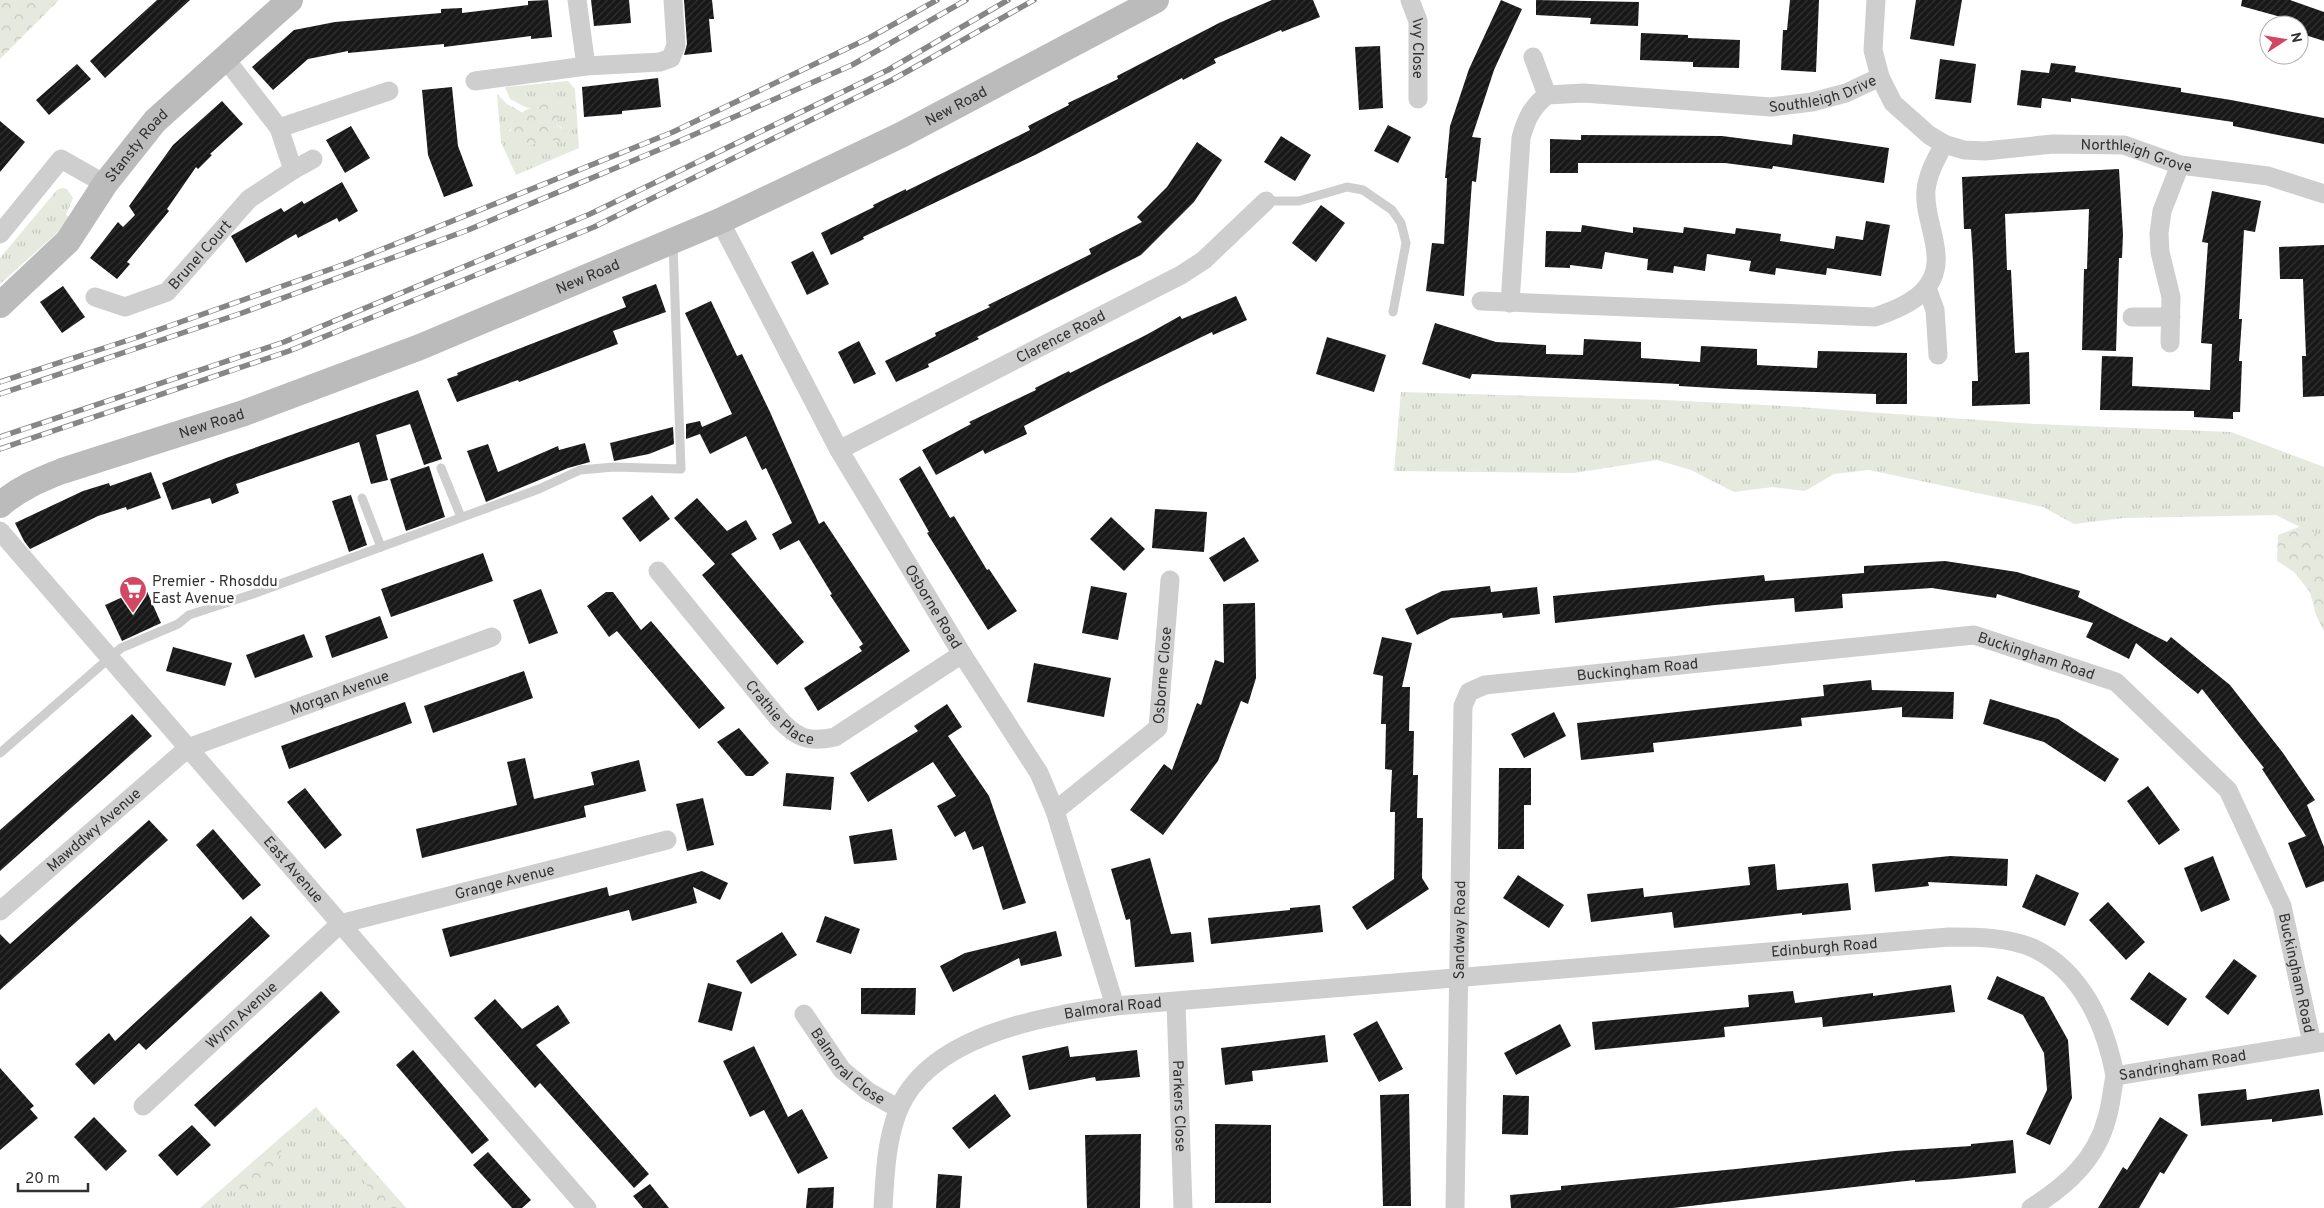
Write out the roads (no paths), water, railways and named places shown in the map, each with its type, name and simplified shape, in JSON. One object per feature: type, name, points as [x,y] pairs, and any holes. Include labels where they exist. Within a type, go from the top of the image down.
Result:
[{"type":"main road","name":"Stansty Road","points":[[0,305],[68,241],[106,184],[155,121],[224,57],[290,0]]},
{"type":"main road","name":"New Road","points":[[0,505],[34,482],[62,471],[244,413],[411,351],[720,221],[901,135],[1156,0]]},
{"type":"street","points":[[577,0],[586,66]]},
{"type":"street","points":[[475,81],[586,66],[660,62],[672,58],[676,46],[672,0]]},
{"type":"street","name":"Ivy Close","points":[[1410,0],[1418,22],[1418,98]]},
{"type":"street","points":[[1876,0],[1873,50],[1880,77]]},
{"type":"street","points":[[224,57],[279,128],[294,170]]},
{"type":"street","points":[[1510,303],[1521,138],[1526,119],[1535,105],[1547,95],[1533,57]]},
{"type":"street","name":"Southleigh Drive","points":[[1547,95],[1584,93],[1771,107],[1820,100],[1846,93],[1880,77],[1893,103],[1929,135],[1944,144]]},
{"type":"street","points":[[279,128],[389,91]]},
{"type":"street","points":[[1481,301],[1875,317],[1912,302],[1927,288],[1934,273],[1936,255],[1926,191],[1932,166],[1944,144]]},
{"type":"street","name":"Northleigh Grove","points":[[1944,144],[1964,150],[1985,151],[2053,144],[2124,145],[2180,165],[2268,176],[2324,194]]},
{"type":"street","points":[[0,234],[61,159],[106,184]]},
{"type":"street","name":"Brunel Court","points":[[95,297],[125,307],[167,292],[249,199],[313,160]]},
{"type":"street","points":[[2170,343],[2171,296],[2160,252],[2159,233],[2162,212],[2180,165]]},
{"type":"street","name":"Clarence Road","points":[[839,450],[1181,275],[1204,260],[1266,201]]},
{"type":"street","name":"Osborne Road","points":[[720,221],[839,450],[962,654],[1039,773],[1055,811],[1115,1006]]},
{"type":"street","points":[[1927,288],[1935,310],[1938,354]]},
{"type":"street","points":[[2132,317],[2171,318]]},
{"type":"street","name":"East Avenue","points":[[0,531],[587,1208]]},
{"type":"street","name":"Crathie Place","points":[[658,571],[779,719],[793,734],[807,739],[819,741],[835,737],[962,654]]},
{"type":"street","name":"Osborne Close","points":[[1055,811],[1158,728],[1170,580]]},
{"type":"street","name":"Buckingham Road","points":[[1504,682],[1974,635],[2116,682],[2228,790],[2282,906],[2318,1043]]},
{"type":"street","name":"Morgan Avenue","points":[[188,748],[492,637]]},
{"type":"street","name":"Sandway Road","points":[[1455,1208],[1462,706],[1470,692],[1485,685],[1504,682]]},
{"type":"street","name":"Mawddwy Avenue","points":[[0,911],[188,748]]},
{"type":"street","name":"Grange Avenue","points":[[340,924],[667,840]]},
{"type":"street","name":"Wynn Avenue","points":[[143,1106],[340,924]]},
{"type":"street","name":"Edinburgh Road","points":[[1459,978],[1977,936],[2008,941],[2032,948],[2052,959],[2076,984],[2098,1019],[2110,1048],[2115,1076]]},
{"type":"street","name":"Balmoral Road","points":[[883,1208],[887,1148],[898,1109],[919,1078],[942,1056],[1007,1028],[1054,1014],[1115,1006],[1459,978]]},
{"type":"street","name":"Parkers Close","points":[[1176,1002],[1183,1208]]},
{"type":"street","name":"Balmoral Close","points":[[804,1014],[842,1070],[869,1092],[898,1109]]},
{"type":"street","name":"Sandringham Road","points":[[2031,1208],[2069,1181],[2094,1151],[2107,1118],[2115,1076],[2318,1043]]},
{"type":"lane","points":[[1266,201],[1299,201],[1346,187],[1363,190],[1392,210],[1401,223],[1406,243],[1393,312]]},
{"type":"lane","points":[[0,753],[121,648],[174,626],[193,613],[252,594],[539,489],[580,470],[614,466],[680,469],[673,241]]},
{"type":"lane","points":[[441,468],[462,517]]},
{"type":"lane","points":[[362,498],[382,547]]},
{"type":"railway","points":[[0,382],[138,337],[348,263],[673,132],[869,38],[937,0]]},
{"type":"railway","points":[[0,394],[242,313],[468,230],[675,143],[852,65],[966,0]]},
{"type":"railway","points":[[0,437],[284,342],[590,214],[888,70],[1008,0]]},
{"type":"railway","points":[[0,449],[289,351],[594,227],[892,80],[1034,0]]},
{"type":"place","name":"Premier - Rhosddu East Avenue","points":[[133,614]]}]
